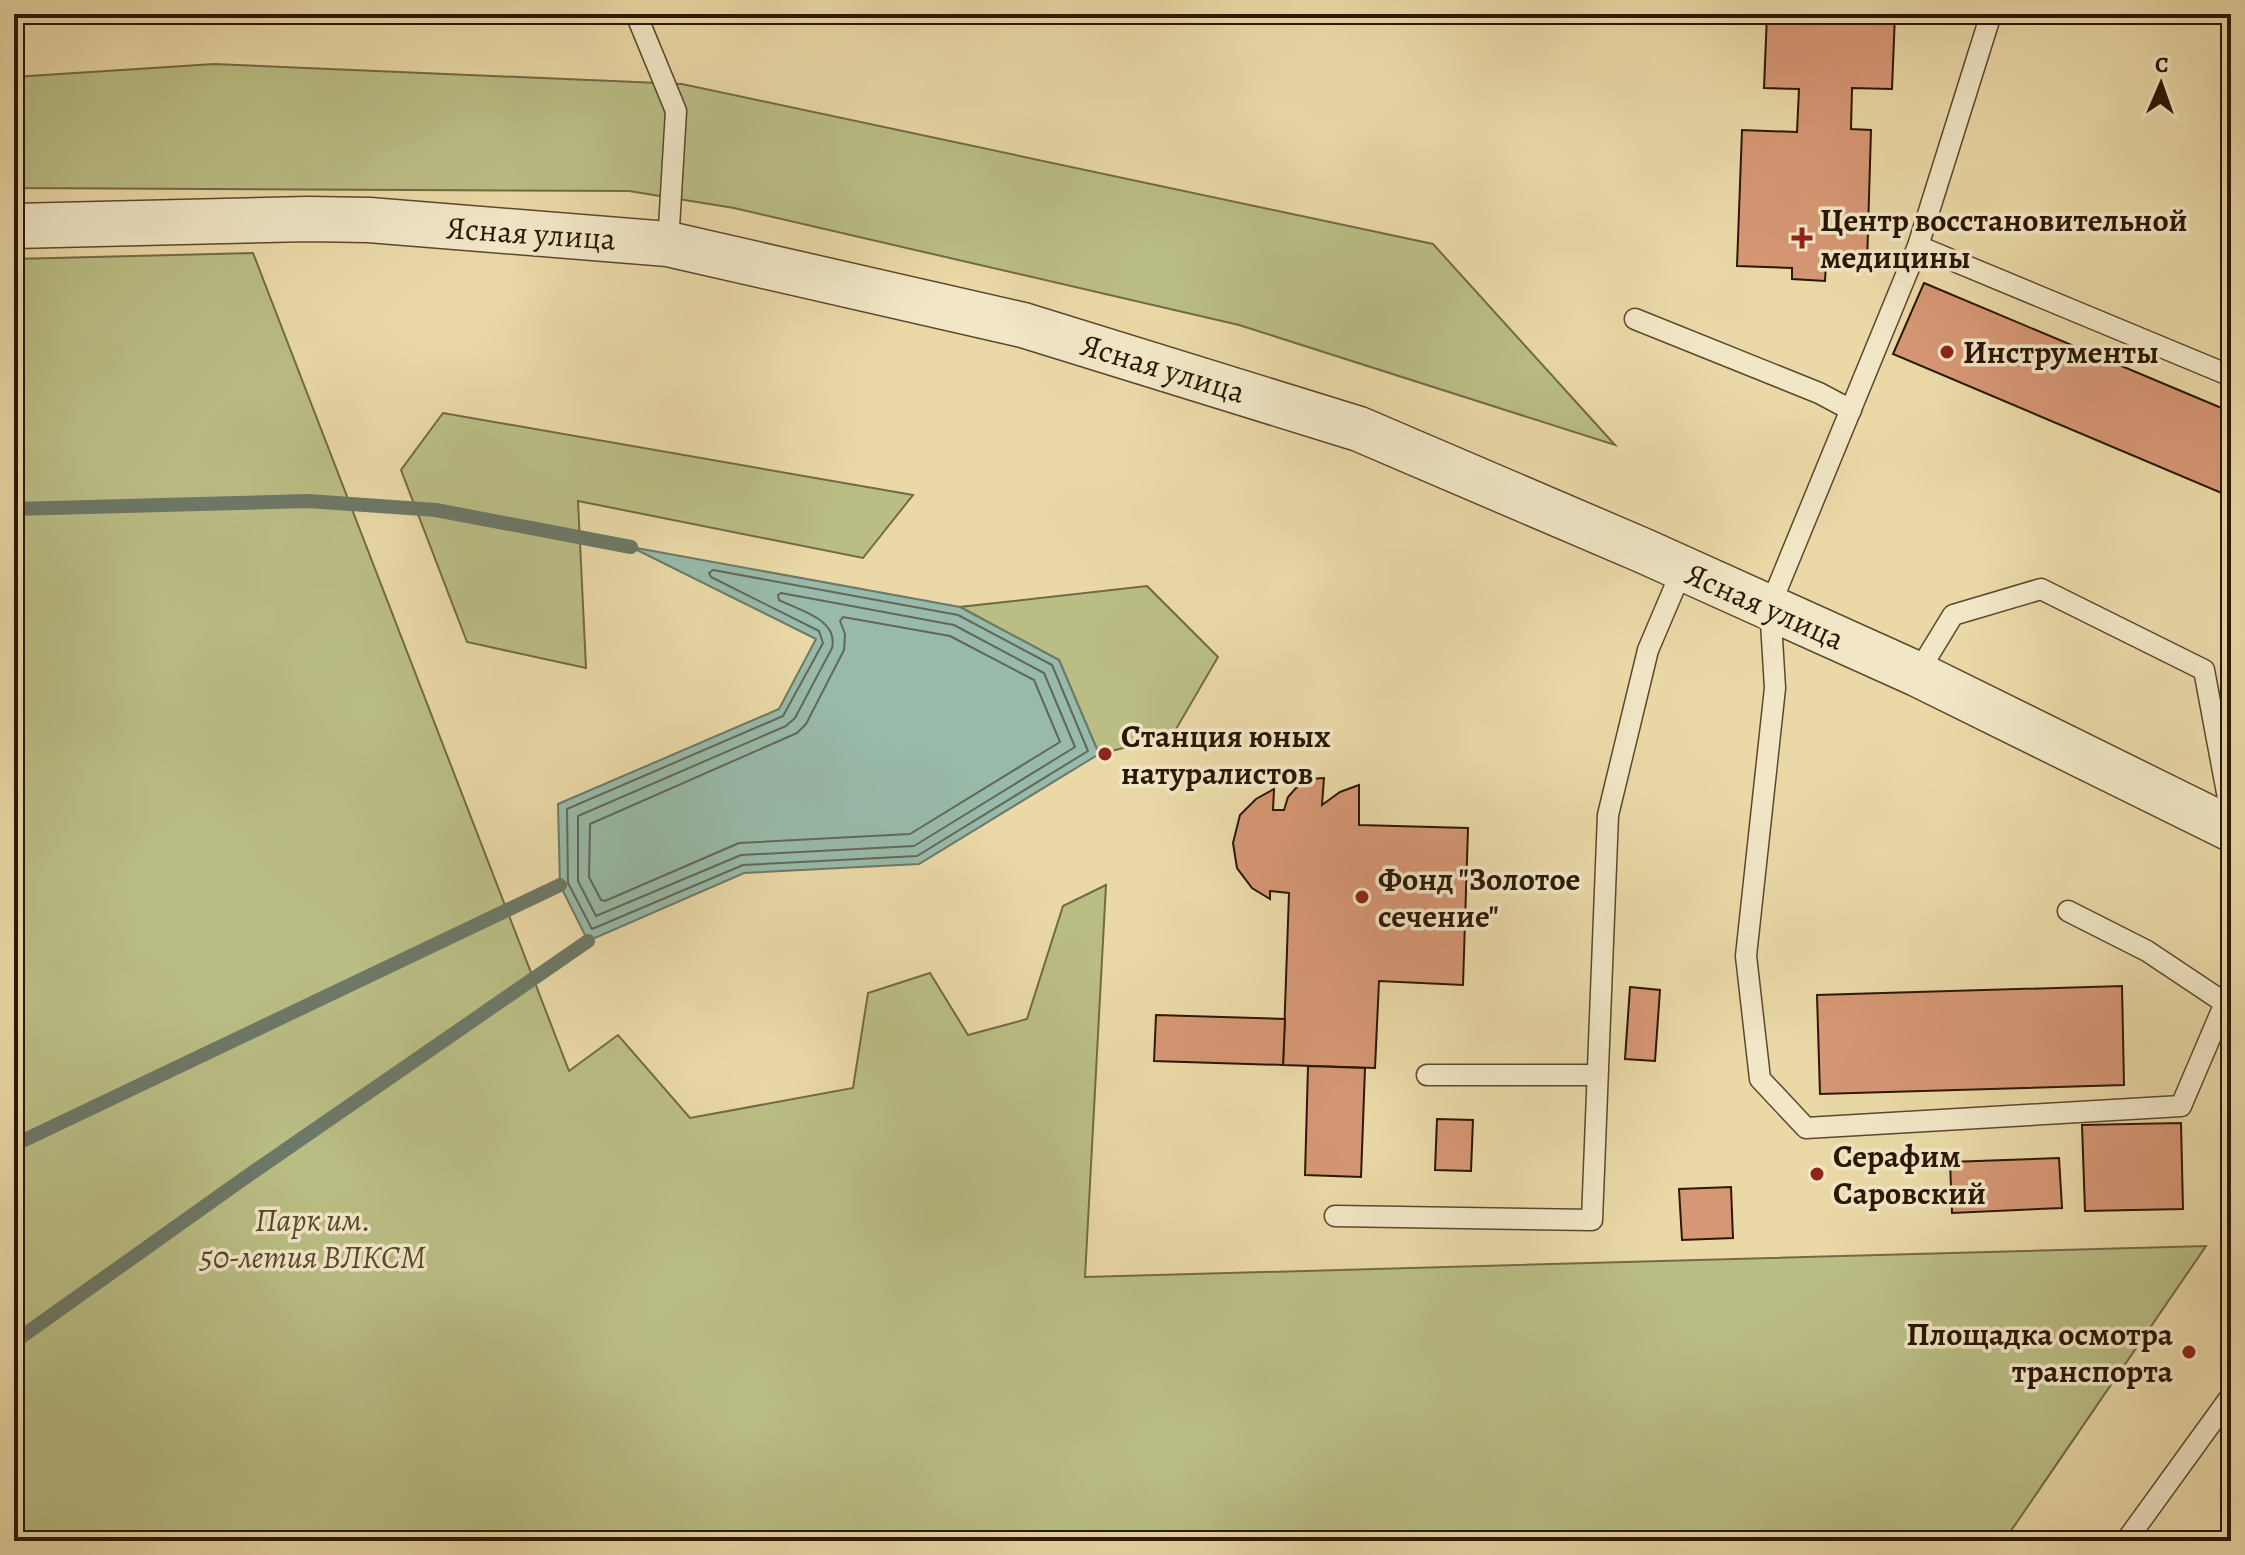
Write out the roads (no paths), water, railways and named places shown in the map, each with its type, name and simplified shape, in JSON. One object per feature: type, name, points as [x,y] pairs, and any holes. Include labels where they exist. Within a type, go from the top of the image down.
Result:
[{"type":"street","name":"Ясная улица","points":[[14,226],[369,220],[668,244],[1023,325],[1359,429],[1770,606],[1917,674],[2231,829]]},
{"type":"lane","points":[[636,14],[676,111],[668,244]]},
{"type":"lane","points":[[1991,14],[1918,246],[1770,606],[1775,688],[1746,956],[1760,1079],[1806,1128],[2181,1106],[2228,1002],[2147,951],[2068,911]]},
{"type":"lane","points":[[1918,246],[2231,376]]},
{"type":"lane","points":[[1635,319],[1819,393],[1851,410]]},
{"type":"lane","points":[[1335,1216],[1592,1220],[1608,815],[1648,650],[1682,570]]},
{"type":"lane","points":[[1917,674],[1953,615],[2041,589],[2204,670],[2231,814]]},
{"type":"lane","points":[[1427,1075],[1597,1075]]},
{"type":"lane","points":[[2126,1541],[2231,1396]]},
{"type":"water","points":[[631,547],[960,607],[1059,660],[1099,754],[919,864],[744,873],[588,941],[560,885],[558,804],[779,709],[816,639]]},
{"type":"waterway","points":[[14,509],[308,501],[436,510],[631,547]]},
{"type":"waterway","points":[[14,1145],[560,885]]},
{"type":"waterway","points":[[14,1342],[588,941]]},
{"type":"place","name":"Центр восстановительной медицины","points":[[1802,238]]},
{"type":"place","name":"Инструменты","points":[[1947,352]]},
{"type":"place","name":"Станция юных натуралистов","points":[[1105,754]]},
{"type":"place","name":"Фонд \"Золотое сечение\"","points":[[1362,897]]},
{"type":"place","name":"Серафим Саровский","points":[[1817,1174]]},
{"type":"place","name":"Площадка осмотра транспорта","points":[[2189,1352]]},
{"type":"park label","name":"Парк им. 50-летия ВЛКСМ","points":[[313,1238]]}]
